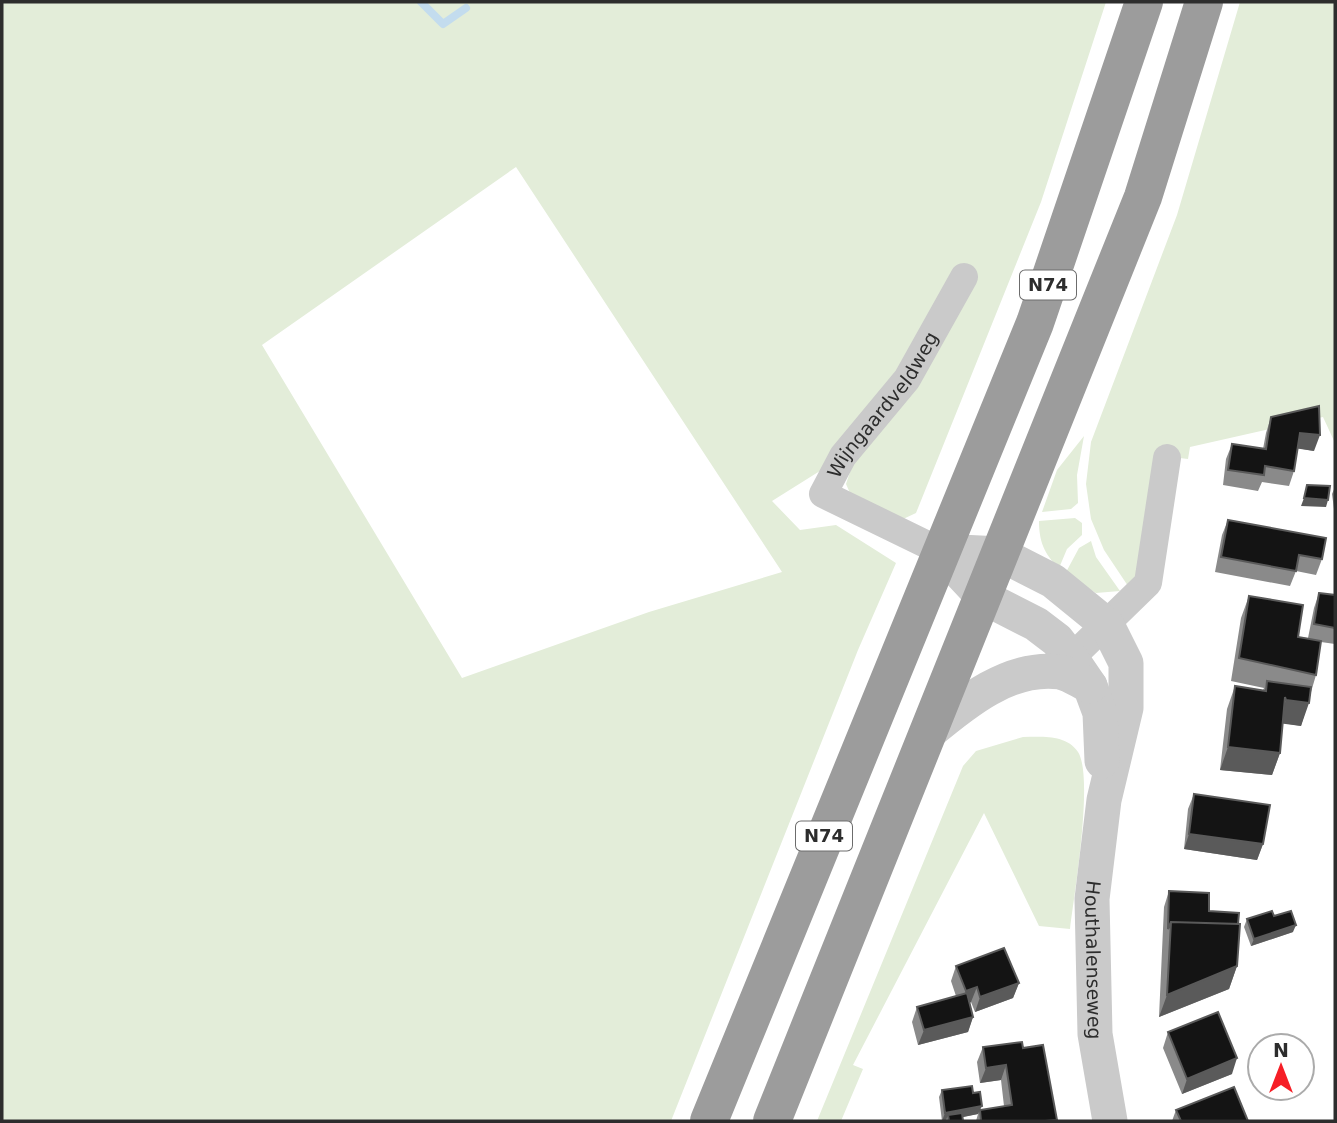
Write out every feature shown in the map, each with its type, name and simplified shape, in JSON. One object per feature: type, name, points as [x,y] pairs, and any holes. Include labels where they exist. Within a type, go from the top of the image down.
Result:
[{"type":"highway","name":"N74","points":[[709,1121],[1035,323],[1144,2]]},
{"type":"highway","name":"N74","points":[[772,1121],[1143,197],[1204,2]]},
{"type":"street","name":"Wijngaardveldweg","points":[[940,551],[823,494],[843,456],[907,379],[964,277]]},
{"type":"street","points":[[1071,658],[1148,583],[1167,458]]},
{"type":"street","name":"Houthalenseweg","points":[[940,551],[1000,554],[1053,581],[1107,625],[1126,663],[1126,708],[1104,800],[1092,912],[1095,1034],[1110,1121]]},
{"type":"street","name":"Houthalenseweg","points":[[940,551],[983,597],[1036,624],[1057,640],[1090,686],[1100,713],[1104,800]]},
{"type":"street","points":[[927,734],[973,695],[1031,672],[1062,672],[1090,686]]},
{"type":"green space","points":[[2,2],[1106,2],[1041,202],[916,513],[901,520],[853,500],[846,484],[854,460],[847,454],[772,501],[800,530],[836,525],[896,563],[858,650],[671,1121],[2,1121]],"holes":[[[516,167],[782,572],[649,612],[462,678],[262,345]]]},
{"type":"green space","points":[[1240,2],[1335,2],[1335,443],[1323,417],[1190,447],[1188,459],[1155,455],[1138,576],[1128,586],[1104,550],[1091,519],[1086,484],[1091,442],[1177,215]]},
{"type":"green space","points":[[1084,436],[1077,475],[1078,503],[1071,509],[1042,512],[1057,470]]},
{"type":"green space","points":[[1075,518],[1082,523],[1082,535],[1067,549],[1059,568],[1043,547],[1039,521]]},
{"type":"green space","points":[[1091,541],[1096,557],[1120,591],[1096,593],[1065,574],[1079,548]]},
{"type":"green space","points":[[1023,737],[1045,737],[1067,742],[1078,752],[1082,765],[1082,838],[1070,929],[1039,926],[984,813],[853,1065],[863,1069],[841,1121],[817,1121],[963,766],[976,751]]},
{"type":"building","points":[[1319,406],[1320,435],[1300,433],[1294,471],[1265,466],[1264,475],[1228,470],[1232,444],[1266,449],[1271,417]]},
{"type":"building","points":[[1307,485],[1330,486],[1328,500],[1304,498]]},
{"type":"building","points":[[1228,520],[1326,538],[1322,559],[1299,555],[1296,571],[1221,557]]},
{"type":"building","points":[[1319,593],[1335,595],[1335,628],[1314,624]]},
{"type":"building","points":[[1249,596],[1303,605],[1298,637],[1321,641],[1316,675],[1239,658]]},
{"type":"building","points":[[1267,681],[1311,687],[1309,703],[1286,700],[1285,697],[1280,753],[1228,747],[1235,686],[1266,691]]},
{"type":"building","points":[[1194,794],[1270,805],[1263,844],[1189,834]]},
{"type":"building","points":[[1169,891],[1209,893],[1209,911],[1239,913],[1238,924],[1171,922],[1168,929]]},
{"type":"building","points":[[1272,911],[1274,916],[1291,911],[1296,925],[1254,939],[1247,919]]},
{"type":"building","points":[[1171,922],[1240,924],[1237,966],[1167,995]]},
{"type":"building","points":[[1004,948],[1019,983],[980,997],[977,987],[966,991],[956,966]]},
{"type":"building","points":[[967,993],[973,1017],[924,1030],[917,1007]]},
{"type":"building","points":[[1218,1012],[1237,1058],[1187,1079],[1168,1032]]},
{"type":"building","points":[[1022,1042],[1023,1048],[1043,1045],[1057,1120],[981,1121],[980,1110],[1012,1105],[1006,1065],[986,1068],[983,1047]]},
{"type":"building","points":[[972,1086],[973,1093],[980,1092],[982,1106],[945,1113],[942,1090]]},
{"type":"building","points":[[1234,1087],[1248,1121],[1181,1121],[1176,1110]]},
{"type":"building","points":[[962,1113],[963,1121],[949,1121],[948,1115]]},
{"type":"waterway","points":[[421,2],[443,24],[466,8]]}]
